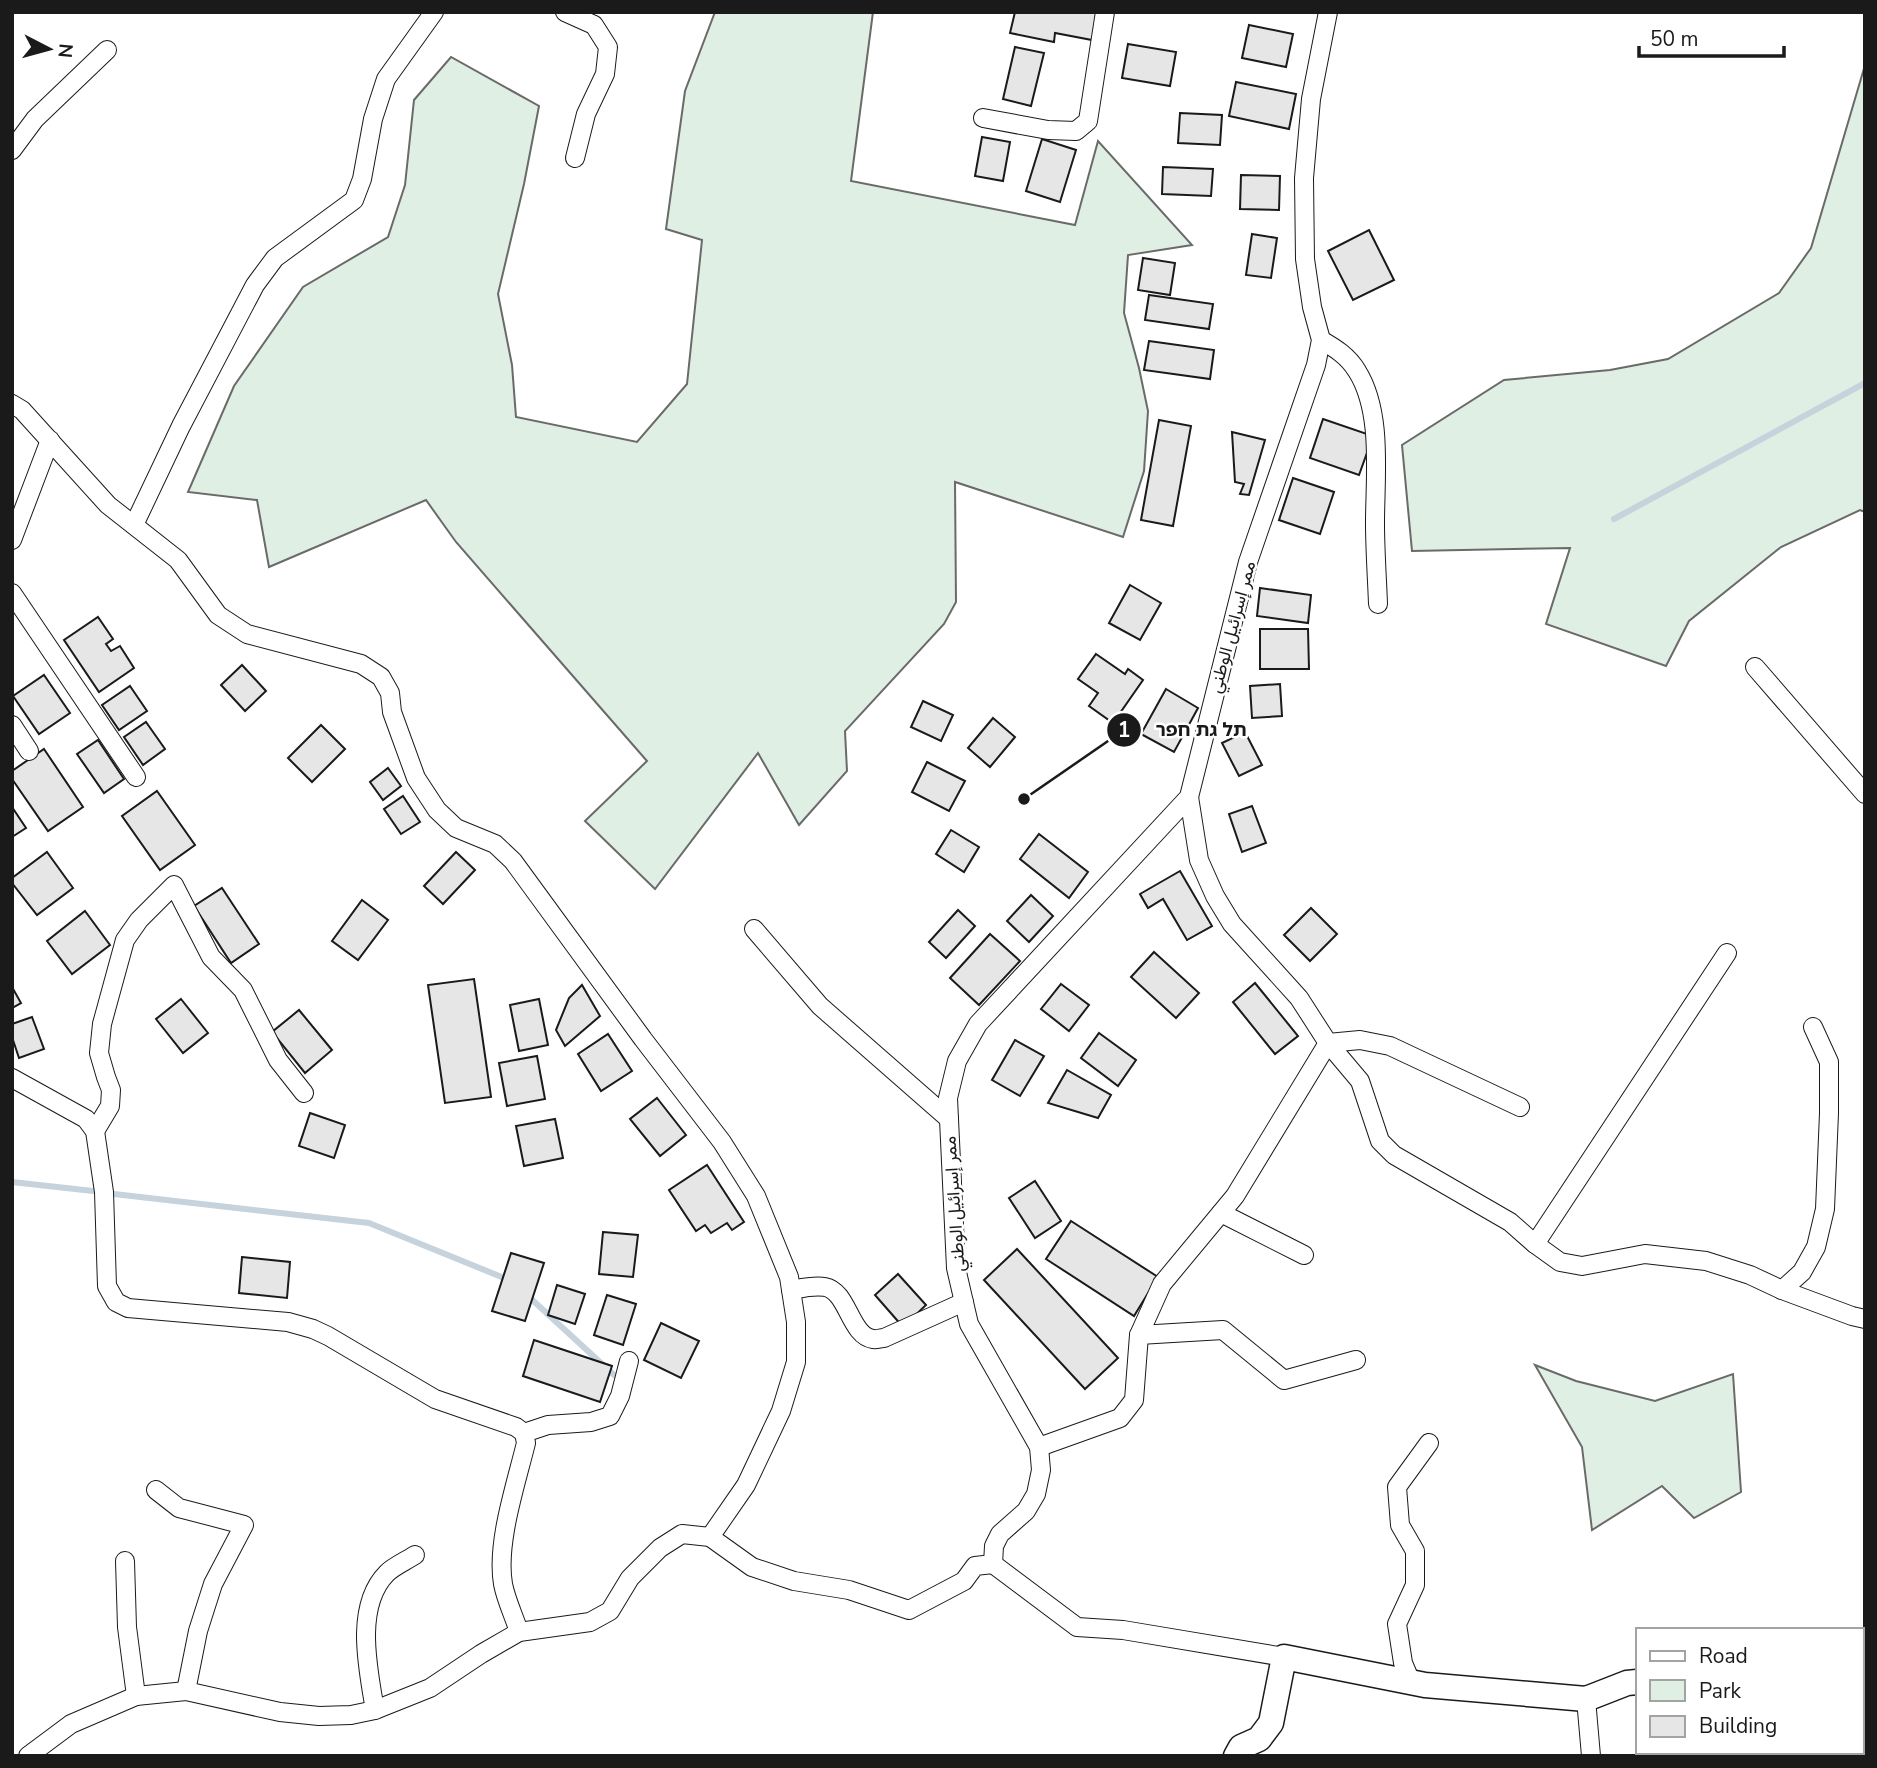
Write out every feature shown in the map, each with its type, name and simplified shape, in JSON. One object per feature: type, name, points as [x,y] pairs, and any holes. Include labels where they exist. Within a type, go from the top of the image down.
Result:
[{"type":"street","points":[[134,525],[181,426],[255,285],[275,258],[354,200],[362,179],[373,119],[386,79],[433,12]]},
{"type":"street","points":[[565,12],[594,26],[608,47],[605,74],[586,114],[575,158]]},
{"type":"street","points":[[984,118],[1057,131],[1076,131],[1088,121],[1105,12]]},
{"type":"street","name":"ممر إسرائيل الوطني","points":[[993,1564],[994,1546],[999,1534],[1026,1511],[1036,1494],[1041,1471],[1039,1447],[970,1324],[964,1302],[956,1268],[948,1098],[957,1061],[978,1024],[1189,797],[1248,562],[1316,365],[1321,340],[1312,307],[1305,259],[1304,178],[1311,99],[1328,12]]},
{"type":"street","points":[[12,150],[35,119],[107,50]]},
{"type":"street","points":[[1321,340],[1343,354],[1358,371],[1370,402],[1375,432],[1378,604]]},
{"type":"street","points":[[12,404],[22,410],[108,505],[178,560],[218,615],[247,634],[361,664],[381,677],[390,693],[392,712],[416,778],[437,810],[456,828],[495,844],[513,861],[722,1142],[756,1196],[789,1277],[796,1322],[796,1362],[781,1411],[746,1485],[710,1537]]},
{"type":"street","points":[[12,540],[50,440]]},
{"type":"street","points":[[12,593],[136,777]]},
{"type":"street","points":[[1755,667],[1865,794]]},
{"type":"street","points":[[12,725],[29,751]]},
{"type":"street","points":[[1189,797],[1199,860],[1215,896],[1232,924],[1299,998],[1328,1043],[1360,1081],[1380,1141],[1394,1155],[1510,1222],[1560,1262],[1583,1266],[1645,1254],[1706,1261],[1751,1275],[1852,1317],[1865,1319]]},
{"type":"street","points":[[95,1131],[110,1105],[111,1090],[99,1052],[102,1024],[125,940],[139,920],[174,885],[211,957],[243,990],[278,1060],[304,1093]]},
{"type":"street","points":[[754,929],[820,1006],[949,1119]]},
{"type":"street","points":[[1535,1244],[1727,953]]},
{"type":"street","points":[[1782,1290],[1802,1272],[1816,1247],[1825,1209],[1829,1062],[1813,1027]]},
{"type":"street","points":[[1328,1043],[1360,1041],[1390,1046],[1520,1107]]},
{"type":"street","points":[[1039,1447],[1120,1418],[1134,1400],[1139,1335],[1162,1284],[1235,1196],[1328,1043]]},
{"type":"street","points":[[12,1078],[86,1119],[95,1131],[103,1192],[107,1286],[116,1302],[128,1308],[288,1322],[313,1329],[435,1399],[516,1427],[524,1433],[526,1443],[502,1556],[503,1584],[519,1632]]},
{"type":"street","points":[[1221,1213],[1304,1255]]},
{"type":"street","points":[[791,1290],[813,1286],[828,1287],[839,1296],[861,1333],[871,1339],[884,1338],[964,1302]]},
{"type":"street","points":[[1139,1335],[1223,1330],[1284,1380],[1356,1360]]},
{"type":"street","points":[[524,1433],[548,1425],[591,1422],[610,1416],[620,1396],[629,1361]]},
{"type":"street","points":[[1411,1682],[1403,1663],[1398,1624],[1415,1585],[1415,1551],[1400,1525],[1397,1487],[1429,1443]]},
{"type":"street","points":[[156,1490],[179,1508],[244,1525],[213,1584],[198,1631],[186,1690]]},
{"type":"street","points":[[28,1756],[71,1724],[136,1696],[186,1690],[280,1712],[319,1716],[351,1715],[375,1710],[430,1688],[519,1632],[590,1622],[610,1611],[630,1578],[660,1548],[682,1534],[710,1537],[752,1567],[794,1581],[849,1590],[909,1610],[964,1581],[975,1566],[993,1564],[1077,1627],[1123,1630],[1284,1657],[1425,1685],[1586,1699],[1636,1682]]},
{"type":"street","points":[[375,1710],[368,1670],[366,1630],[370,1599],[387,1572],[415,1555]]},
{"type":"street","points":[[124,1561],[127,1627],[136,1696]]},
{"type":"street","points":[[1236,1756],[1241,1747],[1259,1739],[1271,1723],[1284,1657]]},
{"type":"street","points":[[1586,1699],[1591,1756]]},
{"type":"green space","points":[[715,12],[873,12],[851,181],[1075,225],[1098,141],[1192,245],[1128,255],[1124,313],[1148,411],[1144,471],[1123,537],[955,482],[956,602],[944,624],[845,731],[847,771],[799,825],[758,753],[655,889],[585,821],[647,761],[456,542],[426,500],[269,567],[257,500],[188,492],[234,386],[303,287],[388,237],[405,185],[414,100],[451,57],[539,106],[498,294],[512,365],[516,417],[637,442],[687,384],[702,240],[666,229],[685,91]]},
{"type":"green space","points":[[1865,65],[1865,512],[1860,510],[1781,547],[1689,621],[1666,666],[1546,624],[1570,548],[1412,551],[1402,445],[1504,380],[1610,370],[1668,359],[1779,293],[1811,248]]},
{"type":"green space","points":[[1535,1365],[1576,1381],[1655,1401],[1733,1374],[1741,1492],[1694,1518],[1662,1486],[1592,1530],[1582,1447]]},
{"type":"building","points":[[1015,12],[1098,12],[1092,40],[1055,33],[1054,42],[1010,33]]},
{"type":"building","points":[[1249,25],[1293,34],[1286,67],[1242,58]]},
{"type":"building","points":[[1128,44],[1176,52],[1170,86],[1122,78]]},
{"type":"building","points":[[1015,47],[1044,53],[1031,106],[1003,99]]},
{"type":"building","points":[[1236,82],[1296,94],[1289,129],[1229,116]]},
{"type":"building","points":[[1180,113],[1222,115],[1220,145],[1178,143]]},
{"type":"building","points":[[982,137],[1010,142],[1003,181],[975,176]]},
{"type":"building","points":[[1042,139],[1076,150],[1060,202],[1026,191]]},
{"type":"building","points":[[1163,167],[1213,169],[1211,196],[1162,194]]},
{"type":"building","points":[[1241,175],[1280,176],[1279,210],[1240,209]]},
{"type":"building","points":[[1369,230],[1394,280],[1353,300],[1328,251]]},
{"type":"building","points":[[1252,234],[1277,238],[1271,278],[1246,275]]},
{"type":"building","points":[[1143,258],[1175,263],[1170,295],[1138,290]]},
{"type":"building","points":[[1149,295],[1213,304],[1209,329],[1145,320]]},
{"type":"building","points":[[1149,341],[1214,350],[1210,379],[1144,370]]},
{"type":"building","points":[[1323,419],[1373,436],[1359,475],[1310,458]]},
{"type":"building","points":[[1159,420],[1191,426],[1173,526],[1141,520]]},
{"type":"building","points":[[1232,432],[1265,440],[1249,495],[1240,494],[1244,484],[1235,482]]},
{"type":"building","points":[[1293,478],[1334,492],[1320,534],[1279,520]]},
{"type":"building","points":[[1130,585],[1161,603],[1140,640],[1109,623]]},
{"type":"building","points":[[1260,588],[1311,595],[1308,623],[1257,616]]},
{"type":"building","points":[[98,617],[113,639],[106,644],[111,651],[120,646],[134,668],[99,692],[64,640]]},
{"type":"building","points":[[1260,629],[1308,629],[1309,669],[1260,669]]},
{"type":"building","points":[[1096,654],[1125,674],[1128,669],[1143,680],[1113,723],[1089,706],[1098,693],[1078,679]]},
{"type":"building","points":[[242,665],[266,691],[245,711],[221,685]]},
{"type":"building","points":[[44,675],[70,713],[39,734],[13,696]]},
{"type":"building","points":[[1280,684],[1282,716],[1252,718],[1250,686]]},
{"type":"building","points":[[130,686],[147,711],[119,730],[102,705]]},
{"type":"building","points":[[1166,689],[1198,708],[1174,752],[1141,734]]},
{"type":"building","points":[[923,701],[953,715],[941,741],[911,727]]},
{"type":"building","points":[[993,718],[1015,737],[990,767],[968,748]]},
{"type":"building","points":[[146,722],[165,749],[143,765],[124,737]]},
{"type":"building","points":[[321,725],[345,749],[312,782],[288,758]]},
{"type":"building","points":[[1245,732],[1262,765],[1239,776],[1222,743]]},
{"type":"building","points":[[98,740],[124,779],[104,793],[77,754]]},
{"type":"building","points":[[44,749],[83,807],[48,831],[12,779],[12,771]]},
{"type":"building","points":[[927,762],[965,781],[949,811],[912,792]]},
{"type":"building","points":[[388,768],[401,786],[383,800],[370,782]]},
{"type":"building","points":[[157,791],[195,845],[160,870],[122,816]]},
{"type":"building","points":[[403,796],[420,822],[401,834],[384,809]]},
{"type":"building","points":[[1252,806],[1266,843],[1242,852],[1229,814]]},
{"type":"building","points":[[12,807],[26,828],[12,837]]},
{"type":"building","points":[[951,830],[979,847],[964,872],[936,854]]},
{"type":"building","points":[[1039,834],[1088,872],[1069,898],[1020,859]]},
{"type":"building","points":[[47,852],[73,888],[37,915],[12,883],[12,878]]},
{"type":"building","points":[[456,852],[475,870],[443,904],[424,886]]},
{"type":"building","points":[[1180,871],[1212,926],[1187,940],[1163,899],[1148,908],[1140,894]]},
{"type":"building","points":[[222,888],[259,944],[231,963],[194,906]]},
{"type":"building","points":[[1031,895],[1053,916],[1029,942],[1007,921]]},
{"type":"building","points":[[362,900],[388,920],[358,960],[332,941]]},
{"type":"building","points":[[1311,908],[1337,934],[1310,961],[1284,935]]},
{"type":"building","points":[[958,910],[975,926],[946,958],[929,942]]},
{"type":"building","points":[[85,911],[110,945],[72,974],[47,941]]},
{"type":"building","points":[[990,934],[1020,961],[979,1005],[950,978]]},
{"type":"building","points":[[1154,952],[1199,993],[1176,1018],[1131,977]]},
{"type":"building","points":[[474,979],[491,1097],[445,1103],[428,985]]},
{"type":"building","points":[[1255,983],[1298,1036],[1275,1054],[1233,1002]]},
{"type":"building","points":[[1061,984],[1089,1005],[1069,1031],[1041,1009]]},
{"type":"building","points":[[582,985],[600,1016],[565,1046],[556,1030],[569,998]]},
{"type":"building","points":[[12,987],[21,1003],[12,1008]]},
{"type":"building","points":[[181,999],[208,1033],[183,1053],[156,1019]]},
{"type":"building","points":[[539,999],[548,1045],[519,1051],[510,1005]]},
{"type":"building","points":[[299,1010],[332,1050],[305,1073],[272,1032]]},
{"type":"building","points":[[32,1017],[44,1049],[19,1058],[12,1037],[12,1024]]},
{"type":"building","points":[[1099,1033],[1136,1060],[1118,1086],[1081,1058]]},
{"type":"building","points":[[608,1034],[632,1071],[601,1091],[578,1054]]},
{"type":"building","points":[[1015,1040],[1044,1056],[1020,1096],[992,1080]]},
{"type":"building","points":[[537,1056],[545,1099],[507,1106],[499,1063]]},
{"type":"building","points":[[1067,1070],[1111,1095],[1098,1118],[1048,1103]]},
{"type":"building","points":[[657,1098],[686,1135],[660,1156],[630,1119]]},
{"type":"building","points":[[310,1113],[345,1125],[334,1158],[299,1146]]},
{"type":"building","points":[[555,1119],[563,1158],[524,1166],[516,1126]]},
{"type":"building","points":[[707,1165],[744,1222],[732,1230],[727,1223],[711,1233],[705,1225],[696,1231],[669,1190]]},
{"type":"building","points":[[1035,1181],[1061,1221],[1035,1238],[1009,1198]]},
{"type":"building","points":[[1071,1221],[1158,1277],[1134,1316],[1046,1259]]},
{"type":"building","points":[[603,1232],[638,1235],[633,1277],[599,1274]]},
{"type":"building","points":[[1017,1249],[1118,1358],[1085,1389],[984,1280]]},
{"type":"building","points":[[511,1253],[544,1263],[525,1321],[492,1311]]},
{"type":"building","points":[[242,1257],[290,1262],[287,1298],[239,1293]]},
{"type":"building","points":[[898,1274],[926,1305],[903,1327],[875,1295]]},
{"type":"building","points":[[557,1285],[585,1294],[575,1324],[548,1315]]},
{"type":"building","points":[[607,1295],[636,1304],[623,1345],[594,1335]]},
{"type":"building","points":[[661,1323],[699,1341],[681,1378],[644,1360]]},
{"type":"building","points":[[534,1340],[612,1366],[600,1402],[523,1376]]},
{"type":"waterway","points":[[1614,519],[1865,383]]},
{"type":"waterway","points":[[12,1182],[93,1191]]},
{"type":"waterway","points":[[114,1194],[369,1223],[509,1280]]},
{"type":"waterway","points":[[528,1296],[614,1375]]},
{"type":"place","name":"תל גת חפר","points":[[1024,799]]}]
